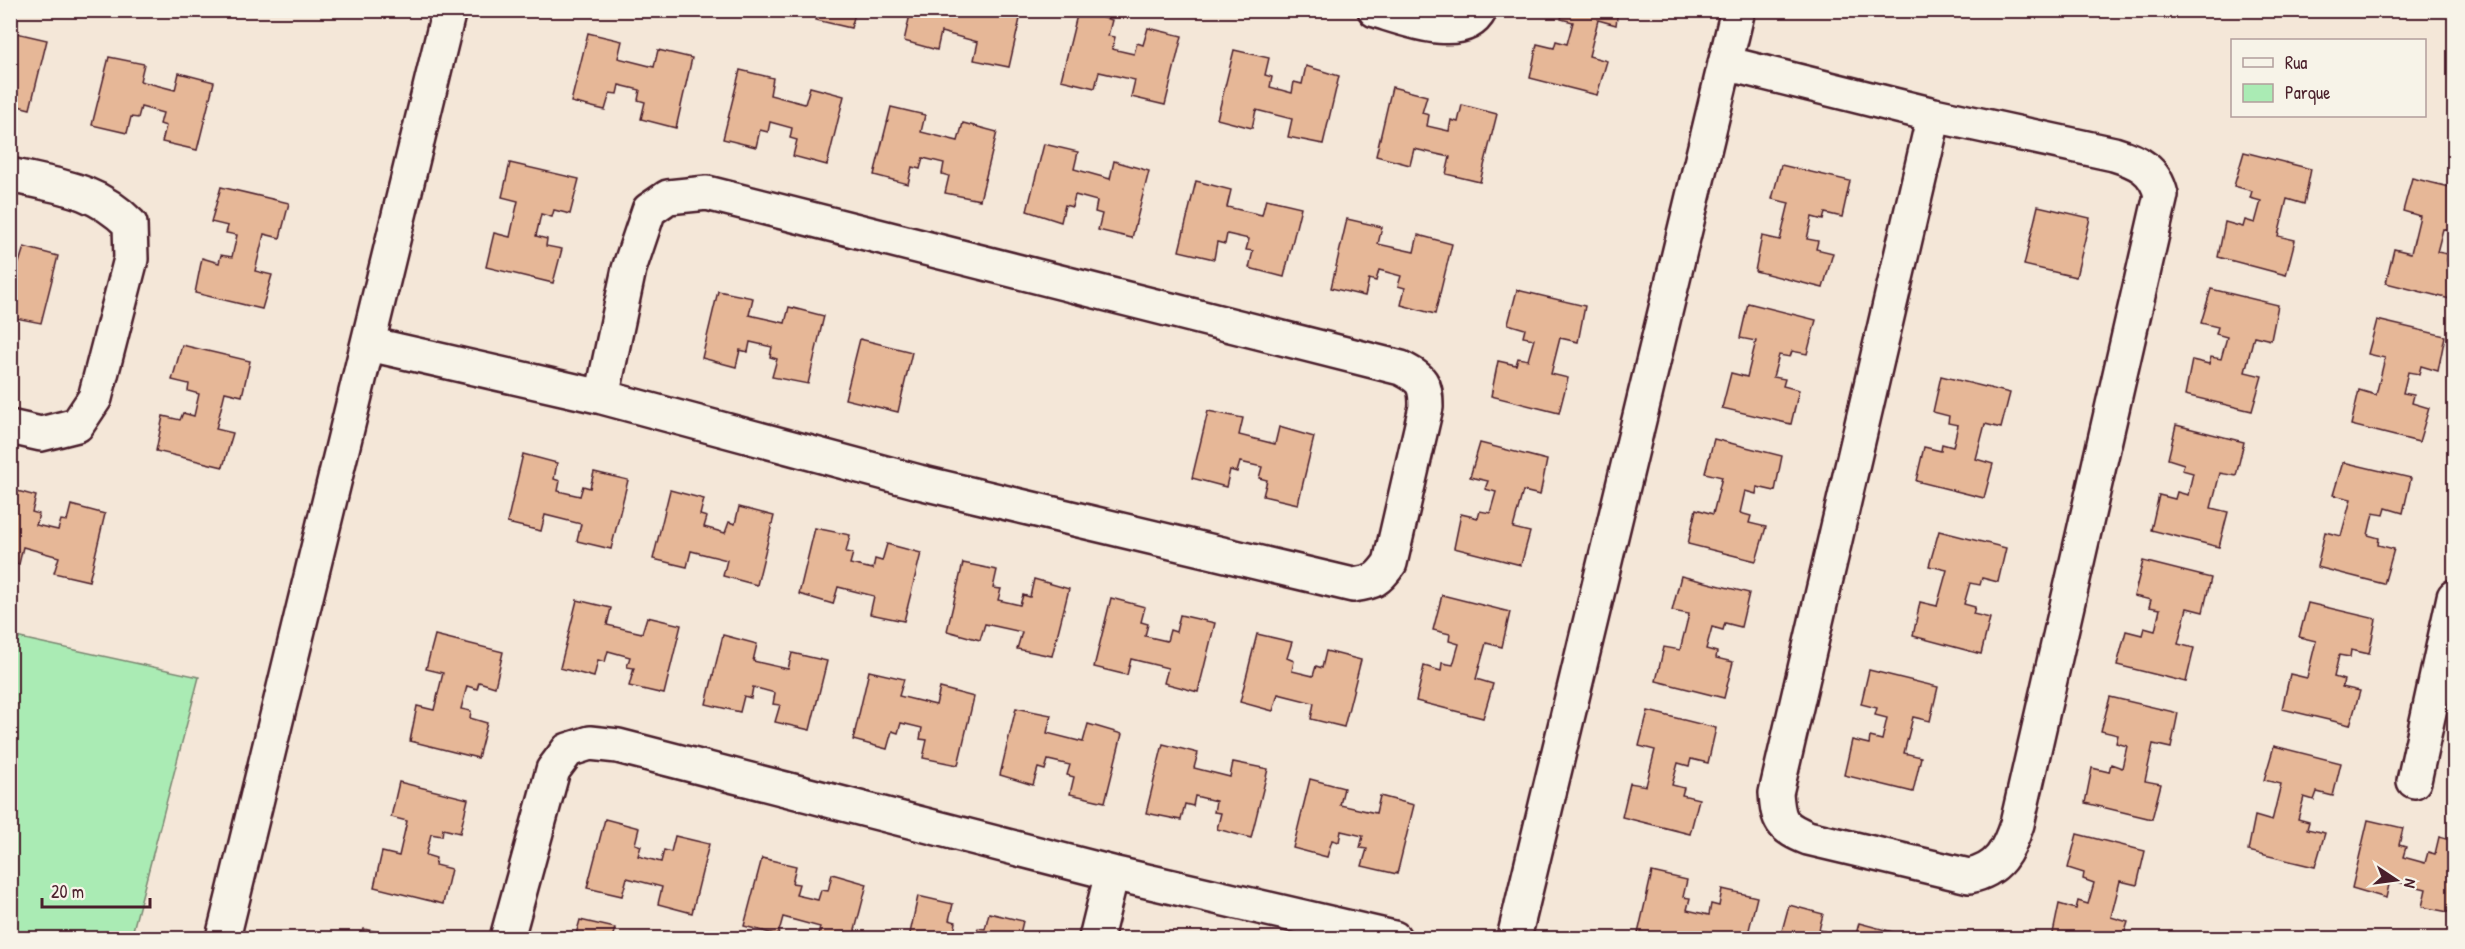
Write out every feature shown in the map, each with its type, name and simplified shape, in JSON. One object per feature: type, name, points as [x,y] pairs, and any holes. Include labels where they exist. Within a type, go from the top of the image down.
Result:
[{"type":"street","points":[[223,939],[449,10]]},
{"type":"street","points":[[1375,10],[1440,27],[1456,28],[1472,22],[1480,10]]},
{"type":"street","points":[[1514,939],[1738,10]]},
{"type":"street","points":[[1725,63],[1934,115],[2114,154],[2137,162],[2158,182],[2161,195],[2017,824],[2002,858],[1987,870],[1969,876],[1808,838],[1786,829],[1778,813],[1776,793],[1934,115]]},
{"type":"street","points":[[10,175],[88,193],[116,210],[130,224],[131,259],[95,398],[77,425],[41,434],[10,427]]},
{"type":"street","points":[[369,344],[602,397],[919,482],[1353,585],[1379,578],[1390,562],[1426,407],[1426,389],[1418,377],[1401,368],[707,193],[668,197],[649,210],[629,269],[602,397]]},
{"type":"street","points":[[2414,781],[2452,615]]},
{"type":"street","points":[[507,939],[553,770],[568,750],[590,743],[618,746],[1112,873],[1394,939]]},
{"type":"street","points":[[1096,939],[1112,873]]},
{"type":"green space","points":[[11,636],[199,677],[131,938],[11,938]]},
{"type":"building","points":[[819,10],[856,10],[851,28],[816,20]]},
{"type":"building","points":[[911,10],[957,10],[977,16],[978,10],[1022,10],[1009,67],[974,60],[978,42],[941,32],[937,50],[904,41]]},
{"type":"building","points":[[1560,10],[1618,10],[1616,25],[1598,20],[1589,56],[1607,61],[1597,95],[1530,78],[1537,44],[1554,48],[1556,41],[1567,44],[1573,22],[1561,19],[1563,11]]},
{"type":"building","points":[[1078,11],[1112,20],[1108,36],[1115,37],[1112,49],[1134,54],[1137,43],[1143,45],[1148,28],[1182,36],[1165,105],[1131,97],[1135,80],[1099,72],[1095,88],[1061,80]]},
{"type":"building","points":[[12,32],[47,40],[30,109],[10,104]]},
{"type":"building","points":[[588,33],[622,41],[618,58],[654,67],[658,50],[692,58],[676,128],[641,119],[645,102],[638,100],[640,90],[619,85],[617,94],[610,93],[605,110],[571,102]]},
{"type":"building","points":[[1234,50],[1269,58],[1265,75],[1272,77],[1270,87],[1292,93],[1294,82],[1302,84],[1306,66],[1339,76],[1323,144],[1288,137],[1292,119],[1256,110],[1252,128],[1217,119]]},
{"type":"building","points":[[109,57],[144,64],[140,81],[175,90],[179,73],[214,82],[197,150],[162,142],[166,126],[160,124],[163,113],[141,107],[138,118],[131,117],[127,133],[92,125]]},
{"type":"building","points":[[740,70],[773,78],[770,95],[805,104],[810,87],[844,96],[827,165],[793,156],[797,140],[790,138],[792,128],[770,122],[768,132],[760,130],[756,147],[723,139]]},
{"type":"building","points":[[1392,87],[1427,96],[1422,113],[1429,115],[1427,126],[1449,131],[1451,120],[1458,122],[1462,105],[1497,114],[1480,182],[1446,174],[1450,157],[1414,149],[1410,165],[1376,156]]},
{"type":"building","points":[[891,107],[925,115],[921,132],[958,141],[963,123],[997,132],[980,200],[945,193],[949,176],[942,174],[944,163],[923,158],[920,169],[912,167],[908,184],[874,175]]},
{"type":"building","points":[[1044,144],[1078,152],[1074,169],[1110,179],[1114,161],[1149,171],[1132,238],[1098,230],[1102,214],[1095,212],[1097,201],[1075,195],[1072,207],[1065,205],[1061,222],[1027,211]]},
{"type":"building","points":[[2244,152],[2311,169],[2304,204],[2287,199],[2278,236],[2295,240],[2286,275],[2218,257],[2225,222],[2243,227],[2245,220],[2255,223],[2261,201],[2250,198],[2252,191],[2234,186]]},
{"type":"building","points":[[510,163],[579,179],[570,214],[554,210],[552,217],[541,214],[536,236],[547,239],[546,246],[562,249],[553,283],[486,267],[494,233],[510,237],[518,201],[502,197]]},
{"type":"building","points":[[1781,165],[1850,181],[1842,217],[1825,213],[1823,220],[1812,217],[1807,239],[1818,241],[1816,249],[1833,253],[1823,288],[1755,271],[1762,236],[1780,240],[1789,203],[1772,199]]},
{"type":"building","points":[[2412,178],[2454,188],[2453,232],[2443,229],[2437,252],[2448,254],[2447,261],[2454,263],[2454,300],[2386,283],[2394,249],[2411,253],[2420,216],[2403,211]]},
{"type":"building","points":[[1196,181],[1231,190],[1227,207],[1262,215],[1266,199],[1301,207],[1284,277],[1249,268],[1253,251],[1246,250],[1249,239],[1227,234],[1225,244],[1217,242],[1214,259],[1179,251]]},
{"type":"building","points":[[221,187],[289,203],[280,238],[264,234],[255,271],[272,275],[262,309],[195,293],[202,258],[219,263],[221,255],[232,257],[237,235],[226,233],[228,226],[211,222]]},
{"type":"building","points":[[2038,206],[2090,218],[2076,277],[2024,265]]},
{"type":"building","points":[[1347,219],[1382,227],[1378,244],[1414,252],[1418,235],[1452,244],[1435,314],[1401,305],[1405,288],[1398,286],[1401,276],[1379,270],[1376,281],[1369,279],[1365,296],[1331,288]]},
{"type":"building","points":[[24,247],[58,256],[41,323],[10,317],[10,267],[12,262],[19,263]]},
{"type":"building","points":[[2211,289],[2278,305],[2271,340],[2254,336],[2245,372],[2262,376],[2252,411],[2185,395],[2192,360],[2209,364],[2211,357],[2221,359],[2227,337],[2216,334],[2218,327],[2201,323]]},
{"type":"building","points":[[1517,290],[1585,306],[1578,342],[1560,338],[1551,374],[1568,378],[1559,413],[1491,396],[1498,361],[1516,365],[1518,358],[1528,360],[1534,339],[1523,337],[1525,329],[1508,324]]},
{"type":"building","points":[[718,291],[753,298],[749,315],[785,323],[789,307],[824,316],[808,384],[772,377],[777,359],[770,357],[772,347],[750,342],[748,352],[740,350],[736,367],[702,358]]},
{"type":"building","points":[[1748,303],[1816,320],[1807,354],[1792,351],[1790,357],[1779,355],[1773,377],[1785,379],[1783,386],[1799,390],[1791,424],[1722,408],[1731,373],[1747,377],[1756,341],[1740,338]]},
{"type":"building","points":[[2377,320],[2445,336],[2438,371],[2421,366],[2419,374],[2408,372],[2403,393],[2414,395],[2412,403],[2429,408],[2419,442],[2351,425],[2359,390],[2376,395],[2385,358],[2368,354]]},
{"type":"building","points":[[860,339],[912,352],[898,412],[845,399]]},
{"type":"building","points":[[182,345],[250,361],[242,396],[225,392],[216,429],[233,433],[223,467],[156,451],[163,416],[180,420],[183,413],[194,416],[199,394],[188,391],[189,384],[172,380]]},
{"type":"building","points":[[1941,376],[2010,393],[2001,428],[1985,424],[1976,459],[1993,464],[1984,498],[1916,481],[1924,447],[1941,451],[1942,444],[1953,447],[1958,425],[1948,423],[1949,416],[1933,412]]},
{"type":"building","points":[[1208,411],[1243,418],[1239,435],[1275,444],[1279,427],[1314,437],[1298,504],[1263,496],[1267,480],[1259,478],[1262,467],[1240,462],[1237,472],[1230,470],[1226,487],[1192,478]]},
{"type":"building","points":[[2176,425],[2244,442],[2236,476],[2220,473],[2211,508],[2228,512],[2219,547],[2151,530],[2159,495],[2175,499],[2177,492],[2188,495],[2193,473],[2182,470],[2184,464],[2168,459]]},
{"type":"building","points":[[1714,439],[1782,456],[1775,491],[1757,487],[1756,494],[1745,491],[1740,513],[1751,516],[1749,523],[1766,527],[1756,561],[1688,544],[1696,509],[1713,514],[1722,477],[1705,473]]},
{"type":"building","points":[[1480,443],[1547,460],[1540,495],[1523,491],[1513,528],[1530,532],[1521,565],[1454,548],[1461,514],[1478,518],[1480,511],[1490,513],[1496,492],[1485,489],[1488,481],[1470,477]]},
{"type":"building","points":[[523,454],[557,463],[554,479],[560,481],[558,491],[580,496],[583,486],[590,488],[594,472],[628,480],[611,549],[577,541],[581,524],[545,515],[541,531],[507,523]]},
{"type":"building","points":[[2343,462],[2411,478],[2403,513],[2386,508],[2384,515],[2373,513],[2368,535],[2379,538],[2378,545],[2394,549],[2384,584],[2317,567],[2325,532],[2341,536],[2351,499],[2333,495]]},
{"type":"building","points":[[10,489],[36,496],[32,512],[39,514],[36,525],[58,530],[61,520],[67,521],[71,505],[105,514],[89,581],[54,573],[59,557],[23,547],[19,564],[10,562]]},
{"type":"building","points":[[670,490],[704,499],[700,515],[707,517],[704,527],[725,533],[729,522],[735,524],[739,507],[774,516],[757,585],[723,576],[727,560],[691,551],[687,567],[653,559]]},
{"type":"building","points":[[815,528],[850,535],[846,552],[853,553],[850,564],[873,569],[875,559],[882,561],[887,544],[921,553],[904,621],[870,614],[874,596],[838,587],[833,604],[799,594]]},
{"type":"building","points":[[1939,531],[2006,548],[1998,582],[1982,578],[1980,585],[1970,583],[1964,604],[1975,607],[1973,614],[1990,618],[1981,654],[1913,636],[1920,602],[1937,606],[1947,570],[1929,566]]},
{"type":"building","points":[[2143,561],[2211,578],[2203,612],[2187,608],[2178,644],[2194,648],[2186,682],[2117,665],[2126,631],[2142,635],[2144,628],[2155,631],[2160,609],[2149,607],[2151,600],[2134,596]]},
{"type":"building","points":[[963,563],[997,570],[993,588],[1001,589],[998,600],[1020,605],[1023,595],[1030,597],[1034,579],[1069,589],[1052,656],[1017,649],[1022,632],[985,624],[980,640],[947,631]]},
{"type":"building","points":[[1681,576],[1749,593],[1741,627],[1725,623],[1723,630],[1712,627],[1706,649],[1717,652],[1716,658],[1733,662],[1724,698],[1656,681],[1664,647],[1680,650],[1689,614],[1672,611]]},
{"type":"building","points":[[1442,595],[1510,612],[1502,647],[1486,643],[1476,679],[1493,684],[1483,718],[1416,701],[1424,666],[1441,671],[1442,663],[1453,665],[1459,644],[1449,641],[1450,634],[1433,630]]},
{"type":"building","points":[[1111,598],[1145,607],[1141,622],[1148,624],[1145,636],[1167,641],[1170,630],[1176,632],[1180,615],[1215,623],[1198,692],[1164,683],[1168,668],[1131,659],[1127,675],[1094,667]]},
{"type":"building","points":[[577,600],[611,608],[607,625],[642,633],[647,617],[681,625],[664,694],[629,686],[634,668],[627,667],[630,657],[608,651],[605,662],[598,660],[594,677],[560,668]]},
{"type":"building","points":[[2308,603],[2376,619],[2369,654],[2351,650],[2350,657],[2339,655],[2334,677],[2344,680],[2342,687],[2360,691],[2350,725],[2282,709],[2290,674],[2307,678],[2316,641],[2299,637]]},
{"type":"building","points":[[1257,634],[1292,642],[1287,658],[1294,661],[1292,671],[1313,676],[1316,666],[1322,668],[1326,651],[1361,660],[1344,727],[1311,719],[1314,703],[1278,694],[1273,711],[1240,702]]},
{"type":"building","points":[[435,635],[503,652],[495,687],[479,682],[477,689],[467,686],[461,709],[471,711],[470,718],[487,723],[478,758],[410,741],[417,706],[434,710],[443,673],[426,669]]},
{"type":"building","points":[[723,635],[757,644],[753,661],[788,669],[792,653],[827,661],[810,730],[775,722],[780,705],[773,704],[775,693],[753,687],[751,698],[744,696],[740,712],[706,704]]},
{"type":"building","points":[[1869,670],[1938,687],[1930,721],[1913,717],[1904,753],[1921,757],[1913,792],[1844,775],[1852,740],[1869,744],[1870,737],[1882,740],[1887,718],[1875,715],[1877,708],[1861,704]]},
{"type":"building","points":[[869,671],[904,679],[899,696],[936,705],[940,688],[974,697],[958,765],[923,758],[927,740],[920,739],[922,728],[901,723],[898,733],[892,731],[887,749],[853,740]]},
{"type":"building","points":[[2110,697],[2178,713],[2171,748],[2153,744],[2145,781],[2161,784],[2152,819],[2085,803],[2092,768],[2109,772],[2111,764],[2122,768],[2127,746],[2116,743],[2118,735],[2101,731]]},
{"type":"building","points":[[1016,708],[1051,715],[1047,733],[1083,742],[1088,724],[1122,734],[1105,802],[1070,794],[1074,777],[1067,775],[1070,765],[1048,760],[1045,770],[1038,768],[1033,785],[1000,775]]},
{"type":"building","points":[[1648,711],[1716,728],[1708,763],[1691,759],[1689,766],[1678,763],[1672,785],[1684,788],[1682,795],[1699,799],[1690,834],[1622,817],[1630,783],[1646,786],[1655,750],[1639,746]]},
{"type":"building","points":[[1163,744],[1198,753],[1194,768],[1230,777],[1233,762],[1268,769],[1251,838],[1217,829],[1221,813],[1214,812],[1216,801],[1195,796],[1193,806],[1185,804],[1181,820],[1146,813]]},
{"type":"building","points":[[2274,746],[2341,763],[2333,796],[2317,792],[2314,800],[2304,797],[2298,819],[2309,822],[2307,829],[2325,833],[2315,867],[2248,851],[2255,816],[2272,821],[2281,784],[2264,780]]},
{"type":"building","points":[[1310,779],[1344,788],[1340,805],[1376,813],[1380,796],[1414,805],[1397,874],[1362,866],[1367,849],[1360,848],[1363,836],[1341,831],[1339,842],[1332,840],[1327,857],[1293,848]]},
{"type":"building","points":[[399,782],[468,799],[460,833],[443,829],[442,836],[431,834],[426,855],[436,858],[435,865],[451,869],[443,904],[374,887],[382,852],[399,856],[407,821],[391,817]]},
{"type":"building","points":[[605,819],[639,828],[635,844],[641,846],[638,856],[661,862],[664,850],[671,852],[675,836],[709,844],[692,913],[658,904],[662,887],[627,878],[622,896],[587,888]]},
{"type":"building","points":[[2368,820],[2403,828],[2399,845],[2406,847],[2403,857],[2425,863],[2428,852],[2435,854],[2439,837],[2454,841],[2454,913],[2422,907],[2426,889],[2390,880],[2386,898],[2352,888]]},
{"type":"building","points":[[2077,834],[2145,851],[2137,885],[2120,881],[2111,917],[2128,922],[2123,938],[2052,938],[2059,904],[2076,909],[2078,901],[2088,904],[2094,883],[2083,879],[2084,873],[2068,868]]},
{"type":"building","points":[[762,858],[796,866],[792,883],[799,884],[796,895],[818,900],[821,890],[828,891],[832,874],[867,884],[853,938],[817,938],[820,927],[783,917],[778,935],[744,926]]},
{"type":"building","points":[[1652,872],[1687,880],[1683,897],[1690,898],[1687,910],[1709,915],[1711,904],[1719,906],[1722,889],[1757,897],[1747,938],[1697,938],[1674,933],[1673,938],[1637,938]]},
{"type":"building","points":[[918,896],[953,904],[949,920],[956,922],[954,933],[975,938],[909,938]]},
{"type":"building","points":[[1789,905],[1823,914],[1819,930],[1825,931],[1824,938],[1780,938]]},
{"type":"building","points":[[989,913],[1023,921],[1019,938],[975,938],[978,928],[985,929]]},
{"type":"building","points":[[580,920],[615,928],[612,938],[575,938]]},
{"type":"building","points":[[1859,923],[1893,932],[1892,938],[1855,938]]},
{"type":"building","points":[[364,929],[405,938],[361,938]]}]
